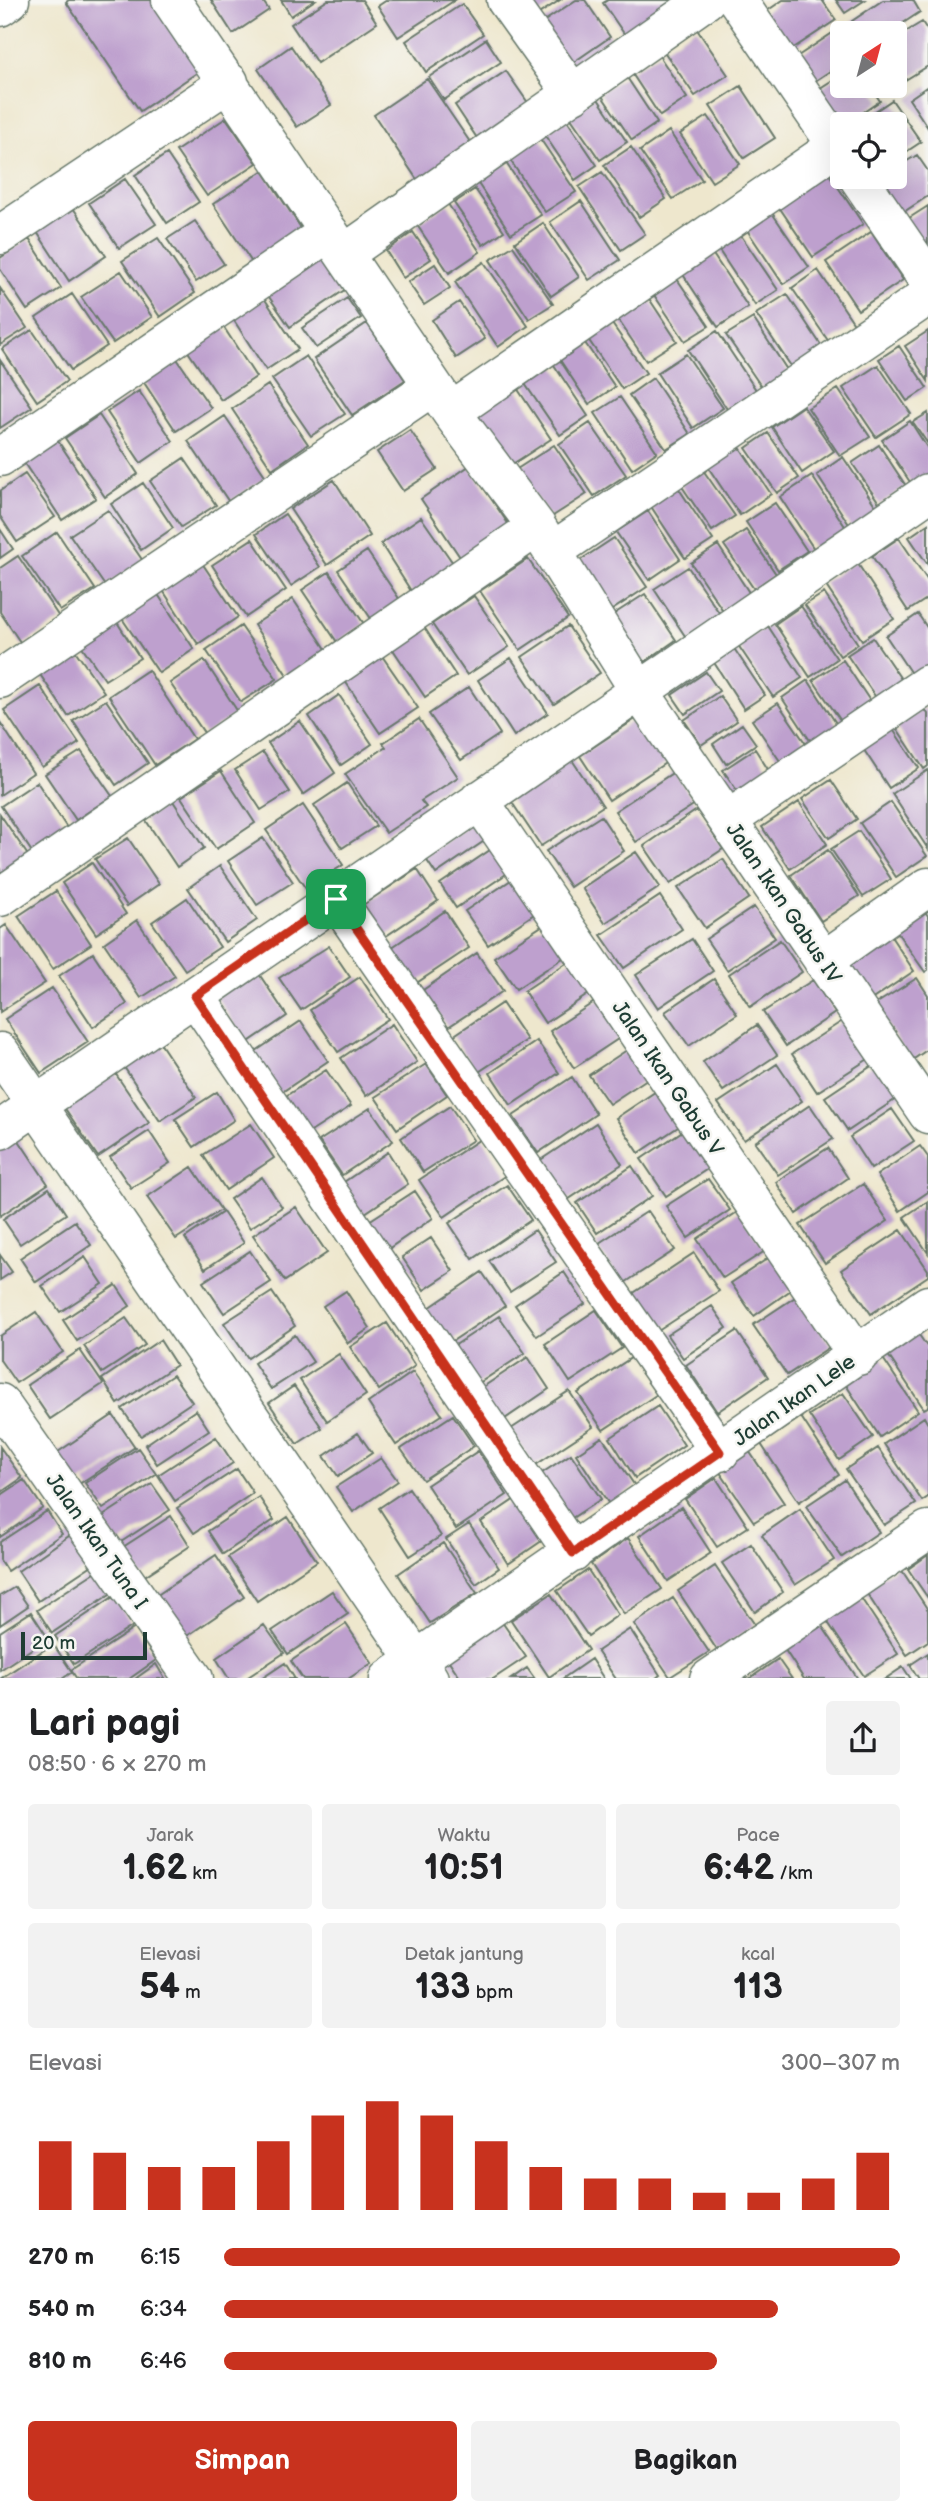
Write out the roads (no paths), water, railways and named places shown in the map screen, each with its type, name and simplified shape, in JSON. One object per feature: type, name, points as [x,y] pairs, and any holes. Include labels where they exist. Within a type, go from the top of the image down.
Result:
[{"type":"street","points":[[0,7],[10,0]]},
{"type":"street","name":"Jalan Ikan Gabus IV","points":[[171,0],[442,399],[545,539],[640,692],[823,961],[922,1091]]},
{"type":"street","points":[[506,0],[573,94]]},
{"type":"street","points":[[0,457],[573,94],[706,0]]},
{"type":"street","points":[[737,0],[830,136]]},
{"type":"street","points":[[0,235],[229,82]]},
{"type":"street","points":[[0,680],[442,399],[830,169]]},
{"type":"street","points":[[866,189],[928,279]]},
{"type":"street","points":[[0,897],[545,539],[928,296]]},
{"type":"street","points":[[0,1130],[928,494]]},
{"type":"street","points":[[727,820],[928,684]]},
{"type":"street","name":"Jalan Ikan Gabus V","points":[[479,800],[858,1356]]},
{"type":"street","points":[[823,961],[928,887]]},
{"type":"street","points":[[336,899],[720,1452]]},
{"type":"street","points":[[195,996],[573,1553]]},
{"type":"street","points":[[0,1052],[411,1672]]},
{"type":"street","name":"Jalan Ikan Lele","points":[[411,1672],[573,1553],[928,1305]]},
{"type":"street","name":"Jalan Ikan Tuna I","points":[[0,1403],[194,1678]]},
{"type":"street","points":[[709,1678],[928,1530]]}]
